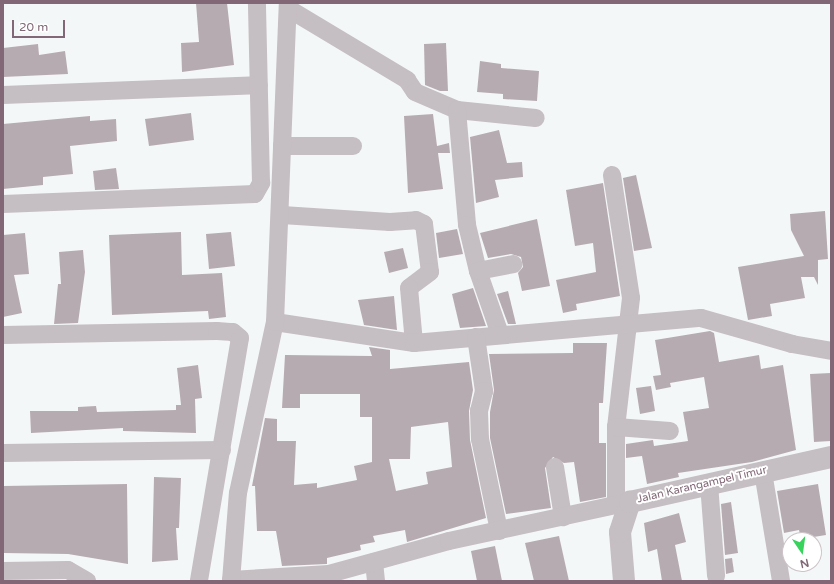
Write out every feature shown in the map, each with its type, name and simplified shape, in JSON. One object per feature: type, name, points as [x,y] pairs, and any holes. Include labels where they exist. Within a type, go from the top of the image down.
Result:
[{"type":"street","points":[[3,204],[251,196],[261,183],[257,3]]},
{"type":"street","points":[[536,118],[457,110],[415,92],[408,80],[288,6],[282,146],[282,215],[276,322],[238,493],[231,580],[302,578],[623,503],[616,427],[631,298],[612,175]]},
{"type":"street","points":[[3,95],[259,85]]},
{"type":"street","points":[[457,110],[462,191],[478,271],[500,334]]},
{"type":"street","points":[[282,146],[353,146]]},
{"type":"street","points":[[282,215],[390,222],[416,220],[424,224],[430,272],[409,288],[414,343]]},
{"type":"street","points":[[478,271],[513,264]]},
{"type":"street","points":[[276,322],[414,343],[500,334],[627,326],[649,321],[701,318],[792,344],[831,351]]},
{"type":"street","points":[[3,335],[233,332],[240,338],[242,346],[199,581]]},
{"type":"street","points":[[476,337],[484,391],[479,411],[480,439],[499,531]]},
{"type":"street","points":[[616,427],[670,431]]},
{"type":"street","points":[[3,453],[222,450]]},
{"type":"street","name":"Jalan Karangampel Timur","points":[[624,581],[620,532],[623,503],[831,457]]},
{"type":"street","points":[[555,467],[563,517]]},
{"type":"street","points":[[762,472],[781,581]]},
{"type":"street","points":[[709,484],[716,576]]},
{"type":"street","points":[[374,562],[376,581]]},
{"type":"street","points":[[3,571],[68,570],[87,581]]},
{"type":"building","points":[[196,3],[227,3],[234,65],[182,72],[181,43],[199,42]]},
{"type":"building","points":[[446,43],[448,91],[440,91],[425,85],[424,44]]},
{"type":"building","points":[[38,44],[39,55],[65,51],[68,74],[3,77],[3,48]]},
{"type":"building","points":[[480,61],[501,64],[501,68],[539,71],[537,101],[503,99],[503,94],[477,92]]},
{"type":"building","points":[[191,113],[194,140],[149,146],[145,119]]},
{"type":"building","points":[[433,114],[437,146],[449,143],[450,153],[438,153],[443,189],[408,193],[404,116]]},
{"type":"building","points":[[90,116],[90,121],[116,119],[117,141],[70,146],[73,174],[43,177],[43,185],[3,189],[3,124]]},
{"type":"building","points":[[499,130],[507,163],[522,162],[523,177],[495,180],[499,197],[476,203],[470,137]]},
{"type":"building","points":[[116,168],[119,189],[95,190],[93,171]]},
{"type":"building","points":[[636,175],[652,248],[634,251],[623,178]]},
{"type":"building","points":[[603,183],[620,296],[576,304],[577,310],[563,313],[556,280],[596,272],[593,243],[575,246],[566,190]]},
{"type":"building","points":[[825,211],[828,259],[818,260],[818,285],[814,277],[801,277],[805,298],[770,304],[772,316],[748,320],[738,267],[804,256],[791,230],[790,214]]},
{"type":"building","points":[[537,219],[550,286],[522,291],[518,273],[523,267],[521,257],[511,254],[488,258],[480,233]]},
{"type":"building","points":[[457,229],[463,254],[439,258],[436,233]]},
{"type":"building","points":[[181,232],[182,275],[222,273],[226,317],[209,319],[208,311],[112,315],[109,235]]},
{"type":"building","points":[[231,232],[235,266],[209,269],[206,234]]},
{"type":"building","points":[[25,233],[29,274],[14,275],[22,313],[3,317],[3,235]]},
{"type":"building","points":[[403,248],[408,268],[389,273],[384,252]]},
{"type":"building","points":[[83,250],[85,272],[78,323],[54,324],[58,284],[61,284],[59,252]]},
{"type":"building","points":[[473,288],[486,326],[460,328],[452,294]]},
{"type":"building","points":[[508,291],[516,324],[508,324],[497,294]]},
{"type":"building","points":[[394,296],[397,330],[364,325],[358,300]]},
{"type":"building","points":[[710,331],[714,333],[719,362],[759,355],[761,369],[783,365],[796,450],[752,462],[678,473],[679,477],[647,484],[642,456],[626,458],[626,444],[653,440],[654,446],[688,441],[683,412],[709,408],[704,377],[670,383],[671,387],[656,390],[653,376],[661,375],[655,340]]},
{"type":"building","points":[[573,343],[607,343],[603,403],[599,403],[599,443],[606,443],[606,497],[580,502],[574,462],[564,463],[553,457],[545,468],[551,508],[506,514],[490,438],[490,412],[494,390],[489,354],[573,353]]},
{"type":"building","points":[[369,347],[390,350],[390,369],[469,362],[473,390],[469,411],[470,440],[486,518],[407,542],[405,530],[373,536],[375,542],[360,545],[361,550],[327,558],[327,564],[282,566],[276,531],[257,531],[255,486],[252,486],[265,418],[277,419],[277,441],[296,441],[294,485],[317,483],[317,488],[357,480],[354,466],[372,462],[372,417],[360,417],[360,394],[300,394],[300,408],[282,408],[285,355],[372,356]],"holes":[[[448,422],[452,467],[426,472],[428,484],[396,491],[389,459],[410,459],[411,427]]]},
{"type":"building","points":[[198,365],[202,398],[195,399],[196,433],[123,431],[123,428],[31,433],[30,411],[78,411],[78,407],[96,406],[97,412],[176,410],[176,405],[181,405],[177,368]]},
{"type":"building","points":[[831,373],[831,441],[814,442],[810,374]]},
{"type":"building","points":[[651,386],[655,411],[640,414],[636,388]]},
{"type":"building","points":[[154,477],[181,478],[179,528],[176,528],[178,560],[152,562]]},
{"type":"building","points":[[127,484],[128,564],[68,554],[3,553],[3,486]]},
{"type":"building","points":[[818,484],[826,535],[822,536],[822,532],[799,532],[799,530],[784,532],[777,491]]},
{"type":"building","points":[[731,502],[738,553],[725,555],[721,504]]},
{"type":"building","points":[[679,513],[686,542],[675,545],[682,581],[662,581],[657,549],[648,552],[644,523]]},
{"type":"building","points":[[559,536],[569,581],[534,581],[525,543]]},
{"type":"building","points":[[495,546],[502,581],[477,581],[471,551]]},
{"type":"building","points":[[732,558],[734,572],[726,574],[725,559]]}]
